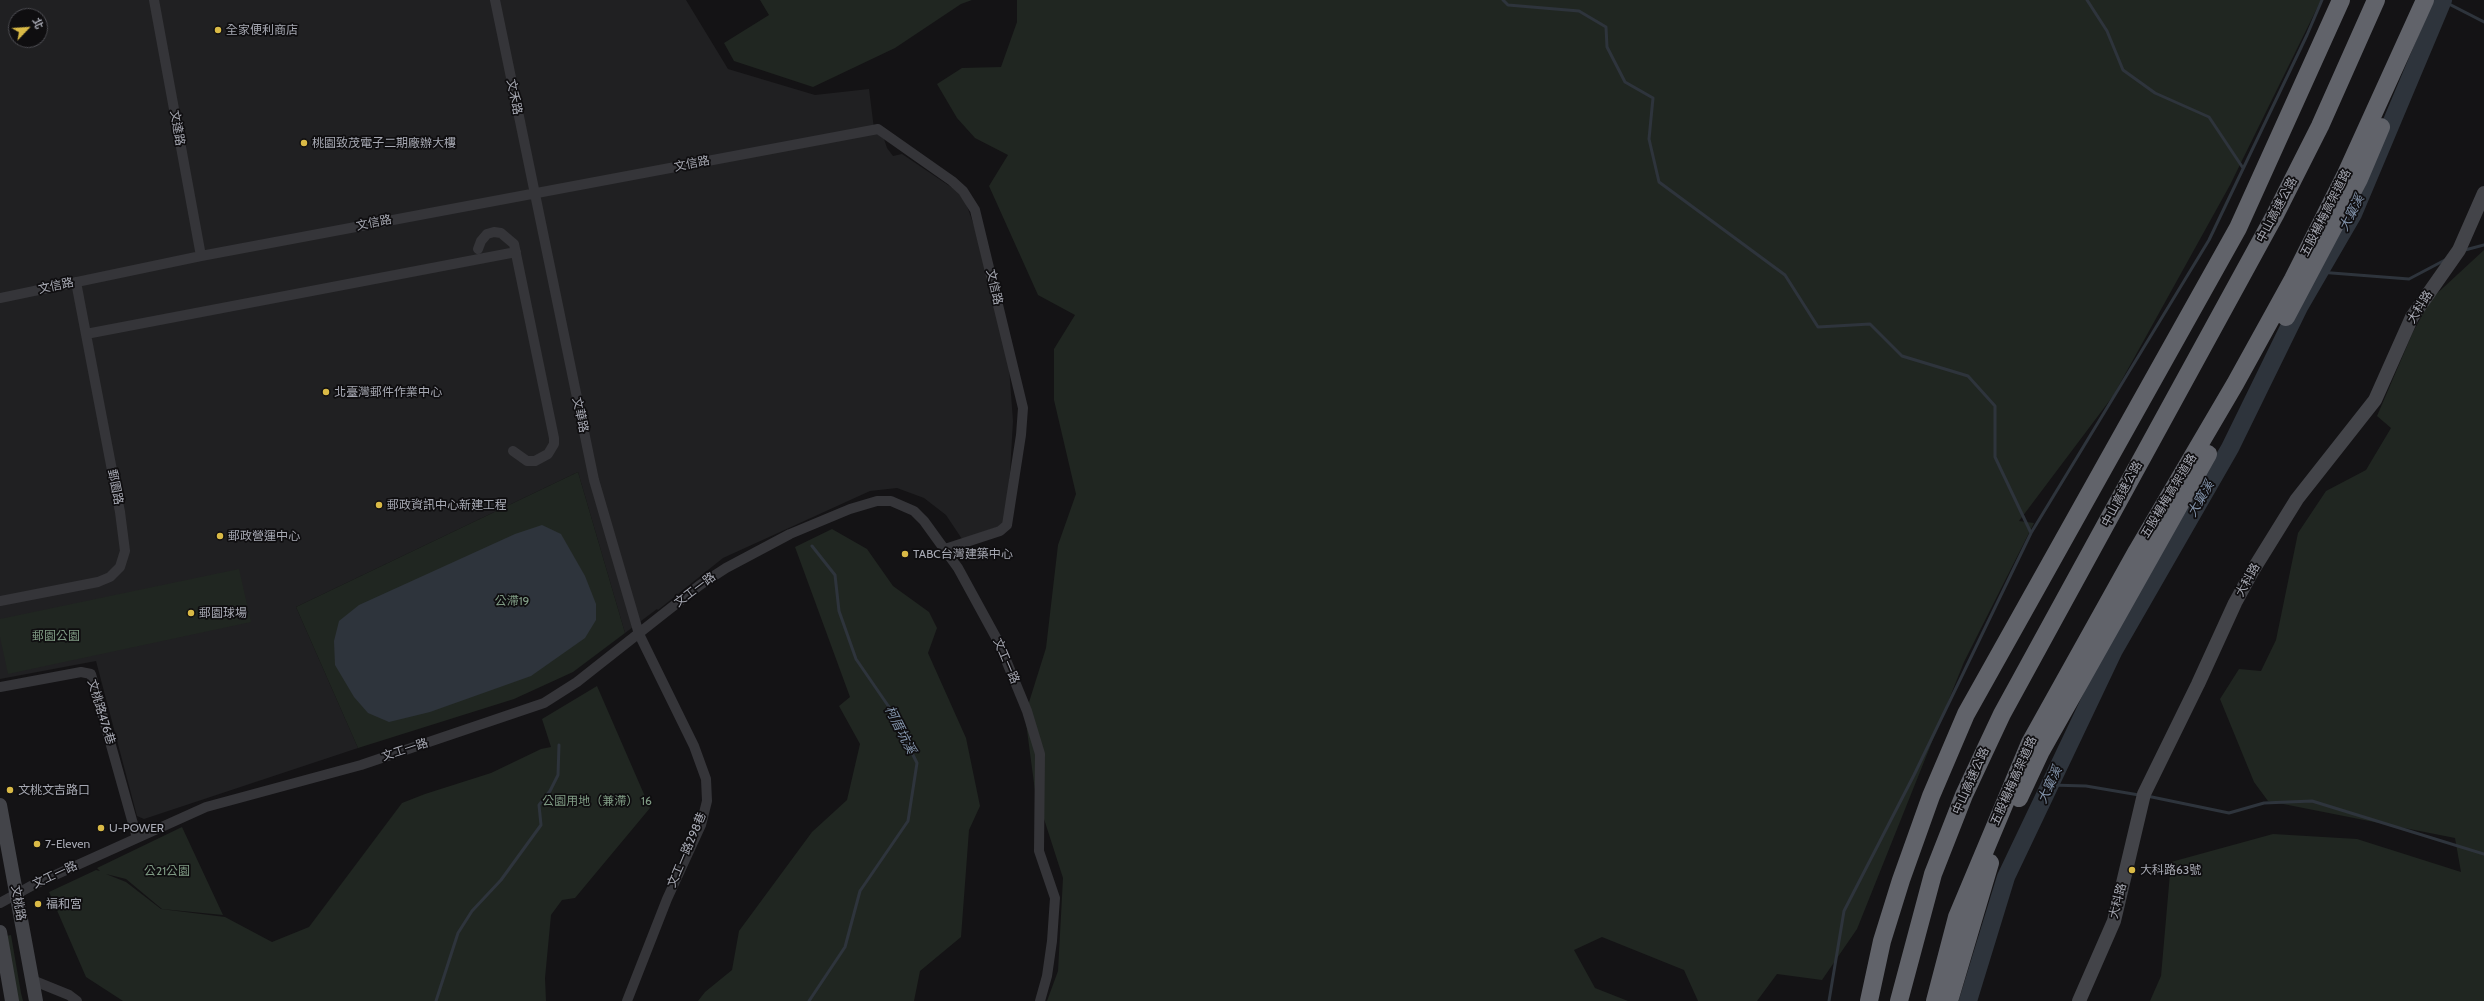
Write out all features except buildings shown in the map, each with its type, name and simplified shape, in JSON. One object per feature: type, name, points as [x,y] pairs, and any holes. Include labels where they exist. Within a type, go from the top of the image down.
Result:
[{"type":"highway","points":[[1869,1001],[1882,941],[1901,880],[1931,796],[1966,714],[2238,228],[2342,0]]},
{"type":"highway","name":"中山高速公路","points":[[1899,1001],[1933,874],[1964,795],[1999,721],[2276,215],[2320,126],[2376,0]]},
{"type":"highway","name":"五股楊梅高架道路","points":[[1935,1001],[1957,917],[2030,743],[2137,551],[2235,384],[2293,279],[2346,174],[2425,0]]},
{"type":"highway","name":"五股楊梅高架道路","points":[[1949,1001],[1992,855],[2041,751],[2304,285],[2358,179],[2436,0]]},
{"type":"street","name":"文達路","points":[[154,0],[201,256]]},
{"type":"street","name":"文禾路","points":[[495,0],[534,193]]},
{"type":"street","name":"文信路","points":[[0,298],[201,256],[878,129],[952,181],[970,202],[978,220],[1023,408],[1021,435],[1007,525],[1000,530],[945,549]]},
{"type":"street","name":"文華路","points":[[534,193],[594,480],[639,634]]},
{"type":"street","name":"大科路","points":[[2079,1001],[2114,921],[2140,805],[2148,784],[2253,570],[2297,499],[2375,400],[2412,317],[2443,275],[2459,250],[2484,193]]},
{"type":"street","points":[[478,249],[481,241],[487,234],[502,233],[514,244],[554,438],[548,454],[536,461],[527,461],[513,451]]},
{"type":"street","points":[[86,334],[516,252]]},
{"type":"street","name":"郵園路","points":[[0,601],[98,582],[110,577],[120,567],[125,551],[120,512],[76,282]]},
{"type":"street","name":"文工一路","points":[[0,903],[16,893],[206,807],[361,765],[544,703],[577,682],[700,585],[726,568],[790,534],[864,504],[878,501],[891,501],[914,511],[924,521],[945,549],[974,593],[999,643],[1027,711],[1040,754],[1040,851],[1055,898],[1052,941],[1047,976],[1040,1001]]},
{"type":"street","name":"文工一路298巷","points":[[627,1001],[667,899],[701,825],[707,801],[706,779],[694,746],[639,634]]},
{"type":"street","name":"文桃路476巷","points":[[0,687],[81,672],[90,674],[93,678],[137,838]]},
{"type":"street","name":"文桃路","points":[[0,805],[36,1001]]},
{"type":"street","name":"文桃路","points":[[0,932],[12,1001]]},
{"type":"street","points":[[32,980],[69,994],[77,1001]]},
{"type":"shaded area","points":[[0,0],[686,0],[728,69],[815,95],[869,89],[874,129],[883,136],[887,148],[893,156],[902,154],[957,191],[966,203],[979,240],[1009,367],[1013,421],[1007,524],[962,539],[946,515],[924,498],[897,488],[870,491],[723,558],[658,610],[657,609],[625,633],[578,472],[296,607],[358,748],[144,819],[137,816],[96,661],[0,679]]},
{"type":"shaded area","name":"公滯19","points":[[542,525],[561,534],[585,576],[596,604],[596,620],[585,638],[531,676],[430,712],[389,722],[368,713],[354,697],[335,665],[334,641],[339,621],[359,605],[515,534]]},
{"type":"green space","points":[[760,0],[972,0],[961,4],[895,48],[813,87],[734,61],[724,43],[769,15]]},
{"type":"green space","points":[[1017,0],[2321,0],[2230,185],[2113,396],[2019,521],[2034,523],[1964,662],[1857,929],[1822,980],[1777,974],[1757,1001],[1698,1001],[1684,970],[1602,937],[1574,950],[1595,988],[1628,1001],[1047,1001],[1058,971],[1063,878],[1035,791],[1025,715],[1046,648],[1058,545],[1076,494],[1054,400],[1054,349],[1075,315],[1038,295],[989,186],[1008,155],[975,138],[957,118],[937,84],[962,68],[1001,67],[1017,22]]},
{"type":"green space","points":[[2484,250],[2484,1001],[2150,1001],[2161,976],[2171,862],[2273,834],[2357,839],[2461,872],[2455,838],[2268,801],[2254,782],[2220,699],[2239,669],[2261,671],[2276,640],[2298,533],[2326,491],[2366,470],[2391,428],[2377,416],[2413,332],[2431,299]]},
{"type":"green space","name":"公滯19","points":[[578,472],[625,633],[573,672],[514,699],[358,748],[296,607]]},
{"type":"green space","points":[[832,529],[867,549],[893,586],[929,612],[937,628],[928,653],[966,738],[980,806],[969,830],[961,937],[920,971],[914,1001],[698,1001],[705,992],[732,970],[739,931],[812,832],[847,800],[860,744],[839,706],[850,697],[795,547]]},
{"type":"green space","name":"郵園公園","points":[[239,569],[251,622],[8,674],[0,637],[0,619]]},
{"type":"green space","points":[[597,686],[650,808],[575,898],[562,900],[551,915],[545,978],[546,1001],[123,1001],[86,977],[49,892],[96,870],[100,871],[97,868],[182,827],[223,915],[162,909],[126,879],[106,874],[126,882],[161,909],[225,917],[272,942],[309,927],[402,803],[491,773],[541,749],[551,747],[542,719]]},
{"type":"green space","points":[[11,935],[23,1001],[17,1001],[6,936]]},
{"type":"waterway","points":[[1503,0],[1508,5],[1579,11],[1606,27],[1607,47],[1625,82],[1653,98],[1649,139],[1659,182],[1785,275],[1818,327],[1870,324],[1902,356],[1968,376],[1995,406],[1995,457],[2031,533],[1914,775],[1844,911],[1829,1001]]},
{"type":"waterway","points":[[2087,0],[2107,31],[2123,70],[2155,93],[2209,117],[2243,168]]},
{"type":"waterway","points":[[2031,533],[2209,240],[2307,35],[2322,0]]},
{"type":"waterway","name":"大窠溪","points":[[1968,1001],[2006,877],[2114,650],[2230,448],[2299,307],[2353,214],[2443,0]]},
{"type":"waterway","points":[[2443,1],[2484,22]]},
{"type":"waterway","points":[[2465,250],[2484,245]]},
{"type":"waterway","points":[[2319,272],[2409,279],[2445,260]]},
{"type":"waterway","name":"柯厝坑溪","points":[[809,1001],[845,947],[860,891],[908,821],[917,763],[889,707],[856,659],[839,611],[835,575],[812,546]]},
{"type":"waterway","points":[[436,1001],[458,933],[472,911],[501,880],[541,825],[539,805],[550,791],[558,775],[559,745]]},
{"type":"waterway","points":[[2050,785],[2086,786],[2139,795]]},
{"type":"waterway","points":[[2147,796],[2229,813],[2264,803],[2312,801],[2484,854]]},
{"type":"place","name":"全家便利商店","points":[[218,30]]},
{"type":"place","name":"桃園致茂電子二期廠辦大樓","points":[[304,143]]},
{"type":"place","name":"北臺灣郵件作業中心","points":[[326,392]]},
{"type":"place","name":"郵政資訊中心新建工程","points":[[379,505]]},
{"type":"place","name":"郵政營運中心","points":[[220,536]]},
{"type":"place","name":"TABC台灣建築中心","points":[[905,554]]},
{"type":"place","name":"郵園球場","points":[[191,613]]},
{"type":"place","name":"文桃文吉路口","points":[[10,790]]},
{"type":"place","name":"U-POWER","points":[[101,828]]},
{"type":"place","name":"7-Eleven","points":[[37,844]]},
{"type":"place","name":"大科路63號","points":[[2132,870]]},
{"type":"place","name":"福和宮","points":[[38,904]]},
{"type":"park label","name":"公園用地（兼滯） 16","points":[[597,801]]},
{"type":"park label","name":"公21公園","points":[[167,871]]}]
